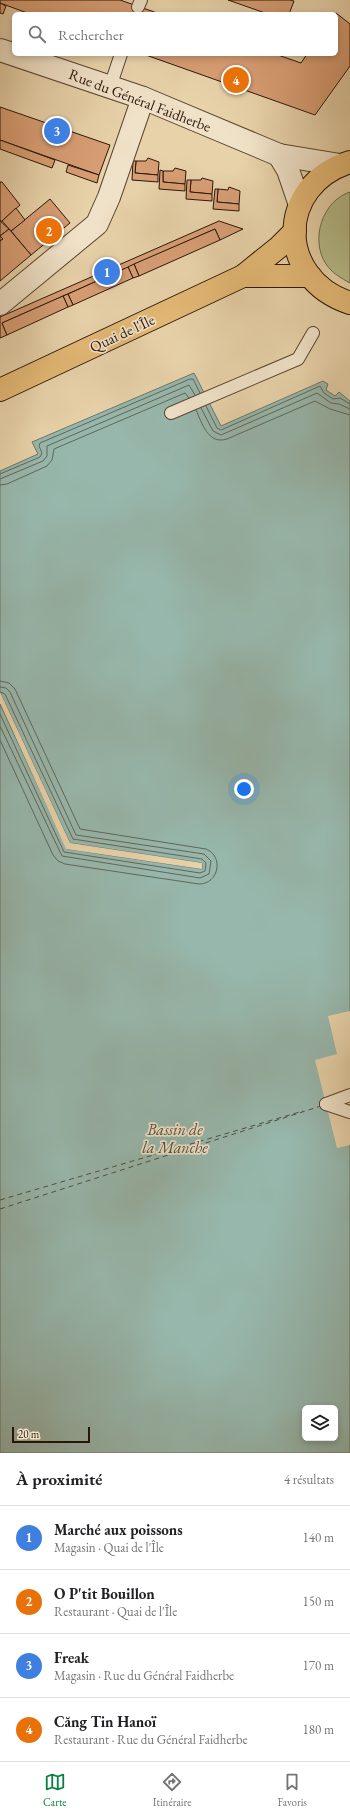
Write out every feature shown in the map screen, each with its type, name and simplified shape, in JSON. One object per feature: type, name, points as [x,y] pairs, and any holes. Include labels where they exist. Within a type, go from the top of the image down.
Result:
[{"type":"main road","points":[[345,164],[327,172],[315,182],[300,205],[295,220],[295,231],[297,251],[304,269],[315,284],[334,298],[350,303]]},
{"type":"main road","name":"Quai de l'Île","points":[[0,390],[243,276],[279,247],[295,231]]},
{"type":"main road","name":"Quai de l'Île","points":[[243,276],[310,276]]},
{"type":"street","name":"Rue du Général Faidherbe","points":[[0,50],[12,54]]},
{"type":"street","name":"Rue du Général Faidherbe","points":[[18,56],[143,98],[279,154],[345,164]]},
{"type":"street","points":[[0,304],[97,224],[109,197],[143,98]]},
{"type":"street","points":[[279,154],[288,170],[300,205]]},
{"type":"lane","points":[[110,87],[120,56]]},
{"type":"lane","points":[[171,413],[298,359],[313,333]]},
{"type":"lane","points":[[350,1095],[326,1104],[350,1112]]},
{"type":"green space","points":[[350,192],[350,283],[337,275],[326,264],[321,254],[319,233],[326,212],[332,204],[340,197]]},
{"type":"water","name":"Bassin de la Manche","points":[[194,373],[221,426],[323,381],[328,384],[326,390],[335,396],[339,392],[350,401],[350,1453],[0,1453],[0,704],[67,849],[202,869],[202,863],[70,843],[0,692],[0,471],[38,454],[32,442]]},
{"type":"pier","points":[[0,692],[70,843],[202,863],[202,869],[66,849],[0,702],[68,847],[200,867],[200,865],[69,845],[0,697]]},
{"type":"pier","points":[[350,1011],[350,1145],[337,1148],[315,1060],[337,1054],[328,1016]]},
{"type":"building","points":[[0,0],[120,0],[154,12],[25,12],[0,3]]},
{"type":"building","points":[[228,0],[294,1],[290,12],[262,12]]},
{"type":"building","points":[[0,3],[6,6],[3,14],[0,13]]},
{"type":"building","points":[[338,15],[350,24],[350,66],[315,115],[149,56],[281,56],[301,63],[306,56],[338,56]]},
{"type":"building","points":[[0,107],[110,145],[99,175],[0,140]]},
{"type":"building","points":[[0,140],[55,160],[52,168],[0,149]]},
{"type":"building","points":[[148,158],[159,162],[158,175],[135,173],[136,161],[146,161]]},
{"type":"building","points":[[133,161],[136,161],[135,173],[158,175],[158,182],[132,180]]},
{"type":"building","points":[[68,165],[99,175],[97,183],[66,172]]},
{"type":"building","points":[[175,168],[186,171],[185,184],[163,182],[163,171],[173,171]]},
{"type":"building","points":[[160,170],[163,171],[163,182],[185,184],[185,191],[159,189]]},
{"type":"building","points":[[202,178],[213,181],[212,194],[190,192],[191,180],[201,180]]},
{"type":"building","points":[[187,180],[191,180],[190,192],[212,194],[212,201],[186,199]]},
{"type":"building","points":[[0,182],[2,182],[20,205],[2,221],[0,221]]},
{"type":"building","points":[[229,187],[240,191],[239,204],[217,202],[218,189],[228,190]]},
{"type":"building","points":[[215,189],[218,189],[217,202],[239,204],[239,211],[213,209]]},
{"type":"building","points":[[50,199],[70,223],[31,255],[11,231]]},
{"type":"building","points":[[16,208],[25,220],[11,231],[2,221]]},
{"type":"building","points":[[0,221],[9,229],[0,236]]},
{"type":"building","points":[[219,221],[243,229],[220,240],[215,229],[2,323],[7,335],[0,338],[0,317]]},
{"type":"building","points":[[9,229],[31,255],[0,281],[0,241],[3,239],[0,236]]},
{"type":"building","points":[[215,229],[220,240],[139,276],[134,264]]},
{"type":"building","points":[[134,264],[139,276],[133,278],[128,267]]},
{"type":"building","points":[[128,267],[133,278],[73,305],[68,294]]},
{"type":"building","points":[[68,294],[73,305],[68,307],[63,296]]},
{"type":"building","points":[[63,296],[68,307],[7,335],[2,323]]},
{"type":"ferry route","points":[[0,1209],[321,1106]]},
{"type":"ferry route","points":[[0,1200],[303,1111]]},
{"type":"place","name":"Căng Tin Hanoï","points":[[236,80]]},
{"type":"place","name":"Freak","points":[[57,131]]},
{"type":"place","name":"O P'tit Bouillon","points":[[49,231]]},
{"type":"place","name":"Marché aux poissons","points":[[107,272]]}]
